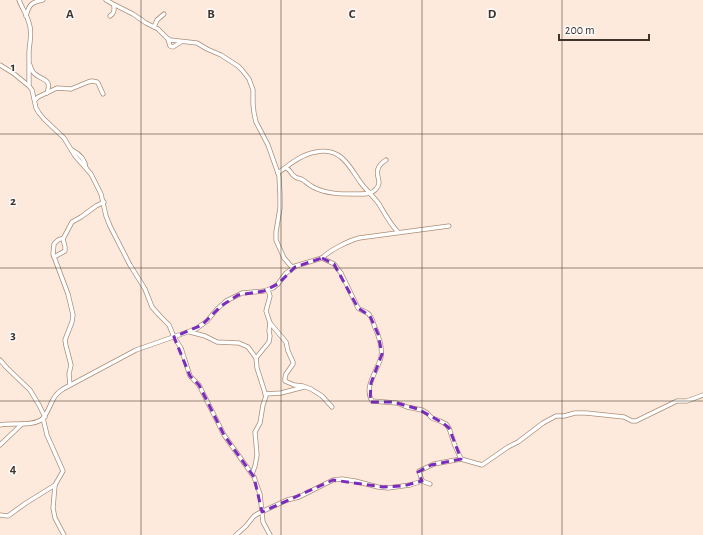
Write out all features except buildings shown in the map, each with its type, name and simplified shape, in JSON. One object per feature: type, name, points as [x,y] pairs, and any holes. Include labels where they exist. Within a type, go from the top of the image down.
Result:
[{"type":"street","points":[[19,0],[29,22],[31,36],[29,54],[29,85]]},
{"type":"street","points":[[26,16],[29,7],[35,1],[43,0]]},
{"type":"street","points":[[106,0],[160,30],[168,39],[170,46],[176,46],[182,42]]},
{"type":"street","points":[[110,16],[114,12],[114,5]]},
{"type":"street","points":[[154,27],[157,20],[164,14]]},
{"type":"street","points":[[168,39],[173,41],[197,43],[238,66],[249,79],[253,90],[253,104],[256,122],[268,145],[280,178],[280,202],[276,240],[284,258],[290,265],[295,267]]},
{"type":"street","points":[[29,64],[34,73],[42,77],[56,88]]},
{"type":"street","points":[[0,65],[29,85],[39,113],[64,138],[78,159],[91,174],[101,193],[106,216],[110,226],[130,265],[148,295],[152,307],[168,325],[182,351],[190,376],[199,385],[230,445],[256,481],[260,494],[263,522],[270,535]]},
{"type":"street","points":[[46,81],[48,86],[47,93]]},
{"type":"street","points":[[35,100],[56,88],[74,88],[88,82],[95,81],[98,83],[103,94]]},
{"type":"street","points":[[278,173],[300,157],[307,154],[320,151],[329,152],[336,155],[342,158],[378,202],[386,217],[398,232]]},
{"type":"street","points":[[286,168],[290,170],[294,177],[325,192],[340,194],[370,194],[378,186],[379,182],[377,172],[380,165],[386,160]]},
{"type":"street","points":[[70,385],[69,374],[71,365],[65,340],[73,315],[68,294],[54,257],[53,245],[58,240],[63,238],[72,222],[104,202]]},
{"type":"street","points":[[0,425],[9,423],[22,424],[44,418],[55,396],[70,385],[128,354],[152,344],[190,332],[202,325],[221,306],[238,295],[242,293],[268,290],[278,284],[286,273],[295,267],[322,258],[355,239],[449,226]]},
{"type":"street","points":[[54,257],[65,250],[63,238]]},
{"type":"street","points":[[322,258],[334,264],[341,273],[358,308],[367,312],[378,334],[382,354],[371,383],[371,400],[376,402],[397,403],[422,410],[432,418],[446,424],[461,459]]},
{"type":"street","points":[[268,290],[270,296],[266,311],[270,323],[286,342],[293,362],[285,377],[285,380],[294,385],[310,388],[322,396],[332,406]]},
{"type":"street","points":[[256,358],[269,342],[270,336],[268,331],[270,323]]},
{"type":"street","points":[[190,332],[205,336],[217,342],[239,343],[246,345],[256,358],[257,368],[266,398],[263,405],[261,419],[255,432],[257,455],[252,474]]},
{"type":"street","points":[[0,360],[30,390],[44,418],[47,436],[63,471],[55,486],[53,508],[64,535]]},
{"type":"street","points":[[265,394],[290,392],[305,386]]},
{"type":"street","points":[[422,481],[420,471],[434,464],[461,459],[482,465],[518,442],[543,423],[556,416],[586,413],[624,417],[632,421],[636,421],[677,401],[686,401],[703,395]]},
{"type":"street","points":[[0,445],[22,424]]},
{"type":"street","points":[[236,535],[254,516],[287,500],[303,495],[333,480],[342,479],[356,481],[383,488],[403,486],[422,481],[430,484]]},
{"type":"street","points":[[0,515],[8,516],[26,503],[55,486]]},
{"type":"highlighted area","points":[[322,258],[334,264],[358,308],[370,316],[378,334],[382,354],[371,383],[370,402],[393,402],[418,409],[443,423],[449,428],[461,459],[431,465],[418,472],[422,481],[403,486],[383,487],[333,480],[262,512],[254,477],[224,435],[199,385],[190,376],[174,337],[202,325],[221,306],[238,295],[264,291],[278,284],[295,267]]}]
